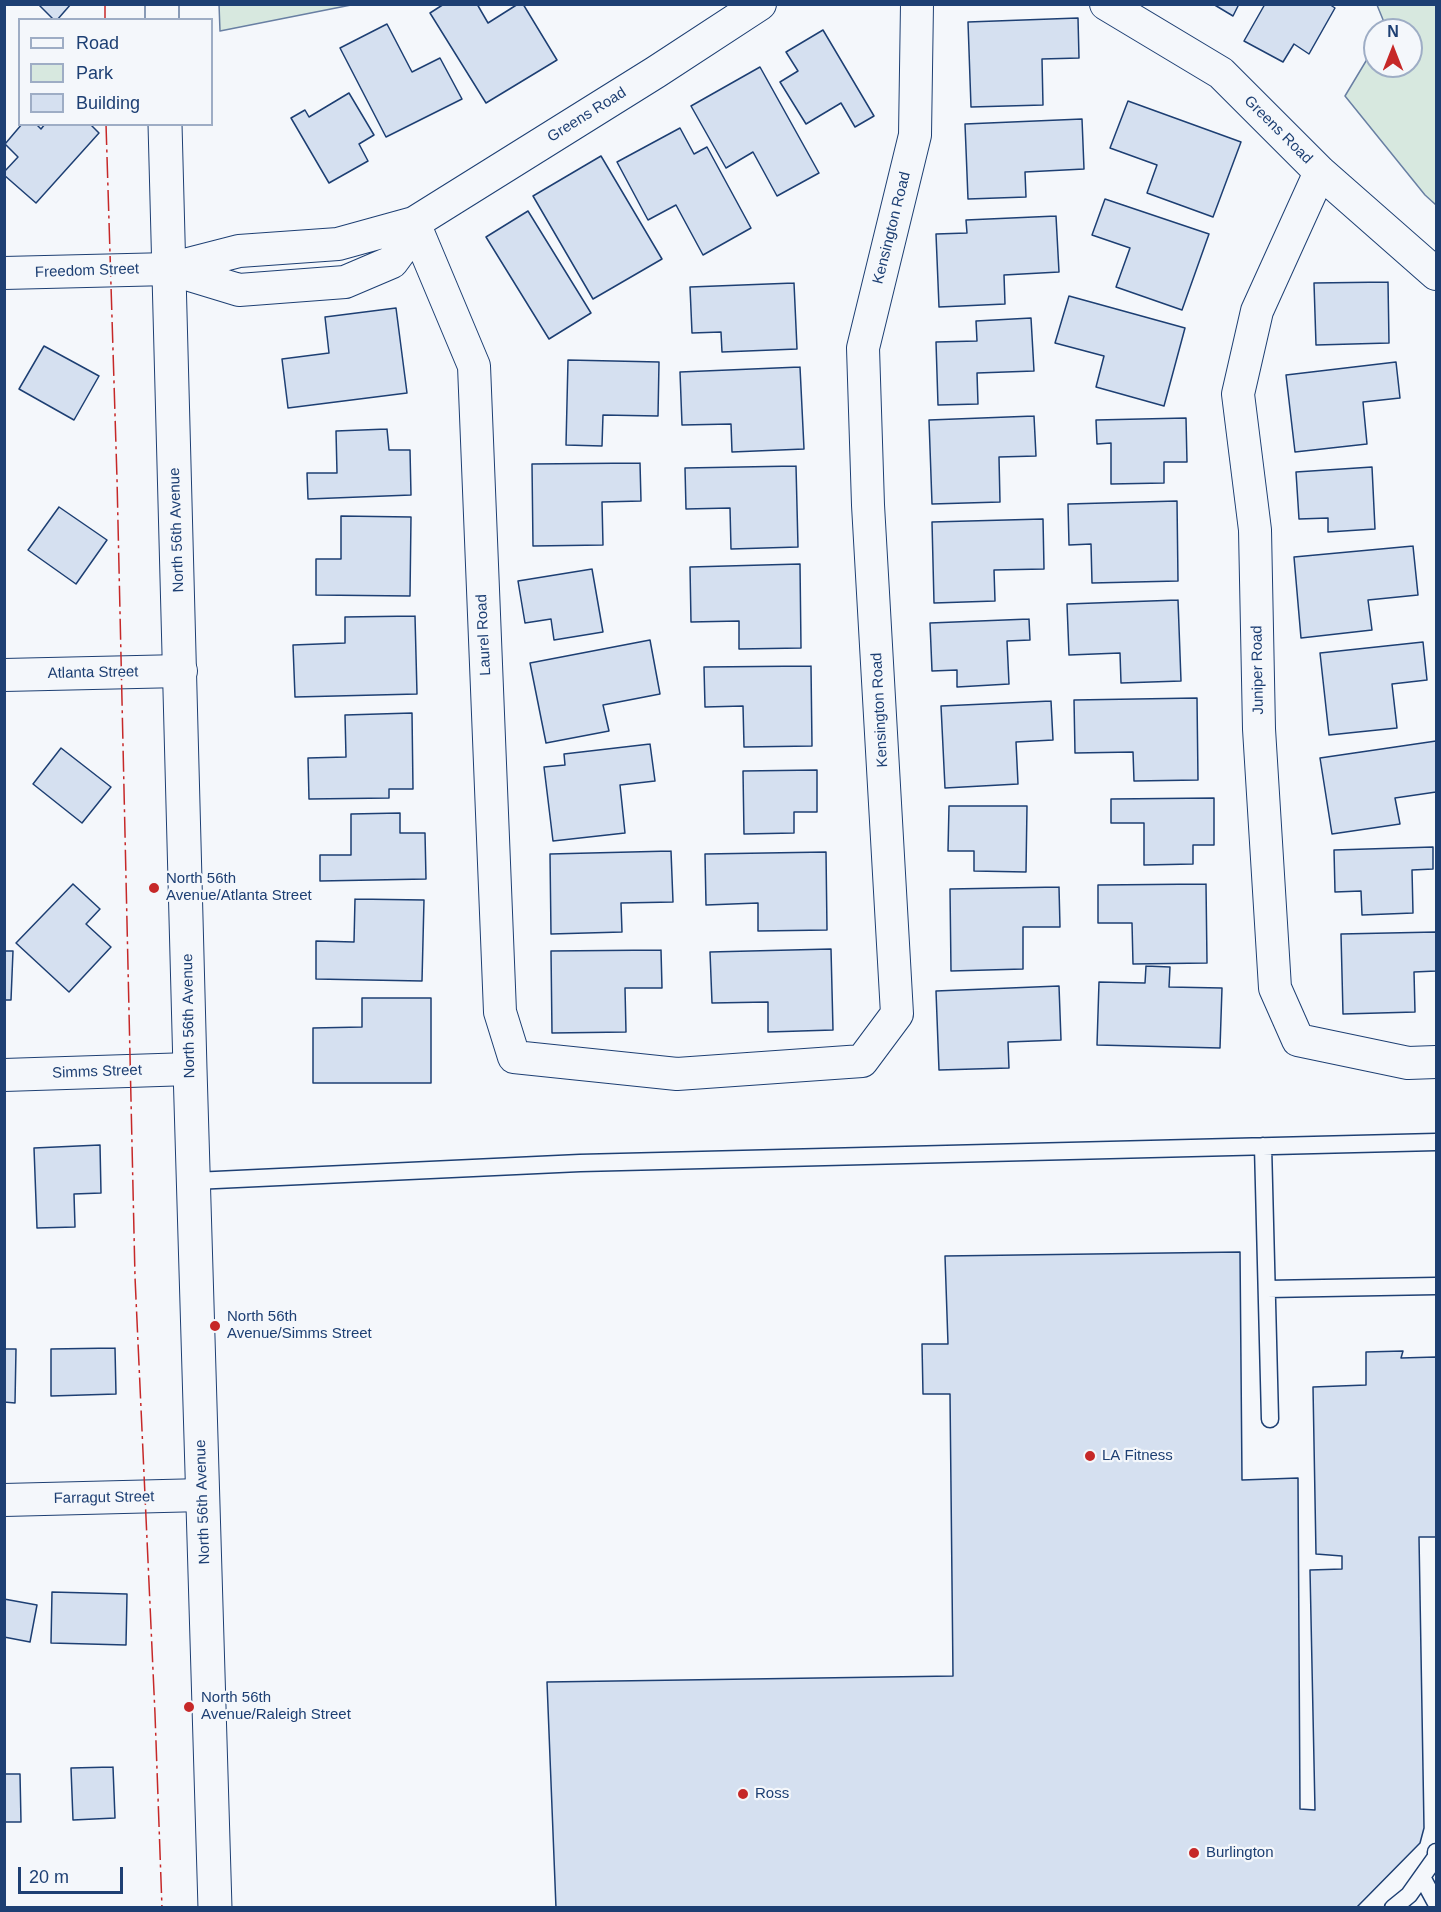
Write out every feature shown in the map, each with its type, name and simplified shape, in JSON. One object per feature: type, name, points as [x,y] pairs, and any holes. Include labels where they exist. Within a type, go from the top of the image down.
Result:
[{"type":"street","name":"Greens Road","points":[[170,269],[239,251],[338,244],[414,223],[656,72],[760,4]]},
{"type":"street","name":"Kensington Road","points":[[514,1057],[677,1074],[862,1061],[897,1014],[868,505],[863,348],[915,135],[917,4]]},
{"type":"street","name":"Greens Road","points":[[1106,4],[1221,73],[1320,172],[1437,274]]},
{"type":"street","name":"North 56th Avenue","points":[[165,126],[215,1908]]},
{"type":"street","name":"Juniper Road","points":[[1320,172],[1257,311],[1238,394],[1255,530],[1259,729],[1275,988],[1298,1040],[1408,1063],[1437,1062]]},
{"type":"street","points":[[170,269],[239,290],[345,282],[392,262],[414,223]]},
{"type":"street","name":"Laurel Road","points":[[414,223],[474,366],[501,1012],[514,1057]]},
{"type":"street","points":[[322,245],[325,283]]},
{"type":"street","name":"Freedom Street","points":[[4,273],[170,269]]},
{"type":"street","name":"Atlanta Street","points":[[4,675],[181,671]]},
{"type":"street","name":"Simms Street","points":[[4,1075],[190,1069]]},
{"type":"street","name":"Farragut Street","points":[[4,1500],[203,1496]]},
{"type":"lane","points":[[194,1181],[580,1164],[1437,1142]]},
{"type":"lane","points":[[1263,1146],[1270,1419]]},
{"type":"lane","points":[[1267,1289],[1437,1286]]},
{"type":"lane","points":[[1393,1908],[1409,1895],[1436,1857],[1437,1852]]},
{"type":"lane","points":[[1422,1877],[1437,1903]]},
{"type":"green space","points":[[219,4],[351,4],[351,5],[220,31]]},
{"type":"green space","points":[[1377,5],[1436,5],[1436,205],[1425,195],[1345,96],[1363,66],[1363,78],[1423,78],[1423,18],[1382,18]]},
{"type":"building","points":[[38,4],[71,4],[59,18],[52,18]]},
{"type":"building","points":[[444,4],[477,4],[488,23],[518,4],[523,4],[557,60],[486,103],[430,13]]},
{"type":"building","points":[[1213,4],[1239,4],[1233,16]]},
{"type":"building","points":[[1265,4],[1329,4],[1335,8],[1309,54],[1294,44],[1283,62],[1244,41]]},
{"type":"building","points":[[1078,18],[1079,58],[1042,59],[1043,105],[971,107],[968,22]]},
{"type":"building","points":[[387,24],[412,72],[440,58],[462,99],[386,137],[340,48]]},
{"type":"building","points":[[823,30],[874,116],[855,127],[841,103],[806,124],[780,82],[798,71],[786,52]]},
{"type":"building","points":[[760,67],[819,173],[777,196],[753,152],[726,168],[691,106]]},
{"type":"building","points":[[349,93],[374,135],[359,144],[368,161],[329,183],[291,118],[305,110],[309,117]]},
{"type":"building","points":[[1128,101],[1241,142],[1213,217],[1147,193],[1157,165],[1110,148]]},
{"type":"building","points":[[1082,119],[1084,169],[1025,172],[1026,197],[968,199],[965,124]]},
{"type":"building","points":[[20,126],[38,126],[41,129],[43,126],[92,126],[99,133],[36,203],[4,175],[4,172],[18,157],[5,144]]},
{"type":"building","points":[[680,128],[694,154],[707,147],[751,228],[703,255],[676,205],[648,220],[617,162]]},
{"type":"building","points":[[601,156],[662,259],[593,299],[533,196]]},
{"type":"building","points":[[1105,199],[1209,234],[1182,310],[1116,287],[1130,248],[1092,235]]},
{"type":"building","points":[[528,211],[591,313],[549,339],[486,237]]},
{"type":"building","points":[[1056,216],[1059,272],[1004,275],[1005,304],[939,307],[936,234],[967,233],[966,220]]},
{"type":"building","points":[[1388,282],[1389,343],[1316,345],[1314,283]]},
{"type":"building","points":[[794,283],[797,349],[722,352],[721,332],[692,333],[690,287]]},
{"type":"building","points":[[1069,296],[1185,328],[1164,406],[1096,387],[1104,356],[1055,343]]},
{"type":"building","points":[[396,308],[407,393],[288,408],[282,359],[329,353],[325,317]]},
{"type":"building","points":[[1031,318],[1034,371],[977,373],[978,404],[938,405],[936,342],[977,341],[976,321]]},
{"type":"building","points":[[44,346],[99,376],[74,420],[19,389]]},
{"type":"building","points":[[568,360],[659,362],[658,416],[603,415],[602,446],[566,445]]},
{"type":"building","points":[[1396,362],[1400,398],[1363,402],[1367,444],[1295,452],[1286,375]]},
{"type":"building","points":[[800,367],[804,449],[732,452],[731,424],[682,425],[680,372]]},
{"type":"building","points":[[1034,416],[1036,456],[999,457],[1000,502],[932,504],[929,420]]},
{"type":"building","points":[[1186,418],[1187,462],[1164,462],[1164,483],[1111,484],[1111,443],[1097,444],[1096,420]]},
{"type":"building","points":[[387,429],[389,450],[410,450],[411,495],[308,499],[307,473],[337,473],[336,431]]},
{"type":"building","points":[[640,463],[641,501],[602,502],[603,545],[533,546],[532,464]]},
{"type":"building","points":[[796,466],[798,547],[731,549],[730,508],[686,509],[685,468]]},
{"type":"building","points":[[1372,467],[1375,529],[1328,532],[1328,518],[1299,519],[1296,472]]},
{"type":"building","points":[[1177,501],[1178,581],[1092,583],[1091,544],[1069,545],[1068,504]]},
{"type":"building","points":[[59,507],[107,540],[76,584],[28,550]]},
{"type":"building","points":[[341,516],[411,517],[410,596],[316,595],[316,559],[341,559]]},
{"type":"building","points":[[1043,519],[1044,569],[994,570],[995,601],[934,603],[932,522]]},
{"type":"building","points":[[1413,546],[1418,595],[1368,600],[1372,630],[1301,638],[1294,557]]},
{"type":"building","points":[[800,564],[801,648],[739,649],[739,621],[691,622],[690,567]]},
{"type":"building","points":[[592,569],[603,632],[554,640],[551,619],[525,623],[518,581]]},
{"type":"building","points":[[1178,600],[1181,681],[1121,683],[1120,653],[1069,655],[1067,604]]},
{"type":"building","points":[[415,616],[417,694],[295,697],[293,645],[345,643],[345,617]]},
{"type":"building","points":[[1029,619],[1030,640],[1007,641],[1009,684],[957,687],[957,670],[932,671],[930,623]]},
{"type":"building","points":[[650,640],[660,694],[603,705],[609,731],[546,743],[530,663]]},
{"type":"building","points":[[1423,642],[1427,680],[1392,684],[1397,728],[1329,735],[1320,653]]},
{"type":"building","points":[[811,666],[812,746],[744,747],[743,706],[705,707],[704,667]]},
{"type":"building","points":[[1197,698],[1198,780],[1134,781],[1133,752],[1075,753],[1074,700]]},
{"type":"building","points":[[1051,701],[1053,740],[1016,742],[1018,784],[945,788],[941,706]]},
{"type":"building","points":[[412,713],[413,789],[389,789],[389,798],[309,799],[308,758],[346,757],[345,715]]},
{"type":"building","points":[[1436,741],[1436,792],[1395,798],[1400,824],[1332,834],[1320,758]]},
{"type":"building","points":[[650,744],[655,781],[620,785],[625,833],[553,841],[544,767],[565,765],[564,754]]},
{"type":"building","points":[[61,748],[111,787],[82,823],[33,784]]},
{"type":"building","points":[[817,770],[817,812],[794,812],[794,833],[744,834],[743,771]]},
{"type":"building","points":[[1214,798],[1214,845],[1193,845],[1193,864],[1144,865],[1144,823],[1111,823],[1111,799]]},
{"type":"building","points":[[949,806],[1027,806],[1026,872],[974,871],[974,851],[948,851]]},
{"type":"building","points":[[400,813],[400,833],[425,833],[426,879],[320,881],[320,855],[351,855],[351,814]]},
{"type":"building","points":[[1433,847],[1433,869],[1412,870],[1413,913],[1362,915],[1361,891],[1335,892],[1334,850]]},
{"type":"building","points":[[671,851],[673,902],[621,903],[622,932],[551,934],[550,854]]},
{"type":"building","points":[[826,852],[827,930],[758,931],[758,903],[706,905],[705,854]]},
{"type":"building","points":[[73,884],[100,909],[86,924],[111,947],[69,992],[16,943]]},
{"type":"building","points":[[1206,884],[1207,963],[1133,964],[1132,923],[1098,923],[1098,885]]},
{"type":"building","points":[[1059,887],[1060,927],[1023,927],[1023,969],[951,971],[950,889]]},
{"type":"building","points":[[355,899],[424,900],[422,981],[316,979],[316,941],[354,942]]},
{"type":"building","points":[[1436,932],[1436,971],[1414,972],[1415,1012],[1343,1014],[1341,934]]},
{"type":"building","points":[[831,949],[833,1030],[768,1032],[768,1002],[712,1003],[710,952]]},
{"type":"building","points":[[661,950],[662,988],[625,988],[626,1032],[552,1033],[551,951]]},
{"type":"building","points":[[4,951],[13,951],[11,1000],[4,1000]]},
{"type":"building","points":[[1146,966],[1170,967],[1169,987],[1222,988],[1220,1048],[1097,1045],[1099,982],[1145,983]]},
{"type":"building","points":[[1059,986],[1061,1040],[1008,1042],[1009,1068],[939,1070],[936,991]]},
{"type":"building","points":[[362,998],[431,998],[431,1083],[313,1083],[313,1028],[362,1027]]},
{"type":"building","points":[[100,1145],[101,1193],[74,1194],[75,1227],[37,1228],[34,1148]]},
{"type":"building","points":[[1240,1252],[1242,1480],[1298,1478],[1300,1809],[1315,1810],[1310,1570],[1342,1569],[1342,1556],[1316,1554],[1313,1387],[1366,1385],[1366,1352],[1403,1351],[1401,1358],[1436,1357],[1436,1537],[1419,1537],[1424,1828],[1420,1843],[1356,1908],[556,1908],[547,1682],[953,1676],[950,1394],[923,1394],[922,1344],[948,1344],[945,1256]]},
{"type":"building","points":[[115,1348],[116,1394],[51,1396],[51,1349]]},
{"type":"building","points":[[4,1349],[16,1349],[15,1403],[4,1402]]},
{"type":"building","points":[[52,1592],[127,1594],[126,1645],[51,1643]]},
{"type":"building","points":[[4,1599],[37,1605],[30,1642],[4,1637]]},
{"type":"building","points":[[113,1767],[115,1818],[73,1820],[71,1768]]},
{"type":"building","points":[[4,1774],[20,1774],[21,1822],[4,1822]]},
{"type":"power","points":[[105,4],[105,18]]},
{"type":"power","points":[[106,126],[117,479],[135,1277],[162,1908]]},
{"type":"place","name":"North 56th Avenue/Atlanta Street","points":[[154,888]]},
{"type":"place","name":"North 56th Avenue/Simms Street","points":[[215,1326]]},
{"type":"place","name":"LA Fitness","points":[[1090,1456]]},
{"type":"place","name":"North 56th Avenue/Raleigh Street","points":[[189,1707]]},
{"type":"place","name":"Ross","points":[[743,1794]]},
{"type":"place","name":"Burlington","points":[[1194,1853]]}]
